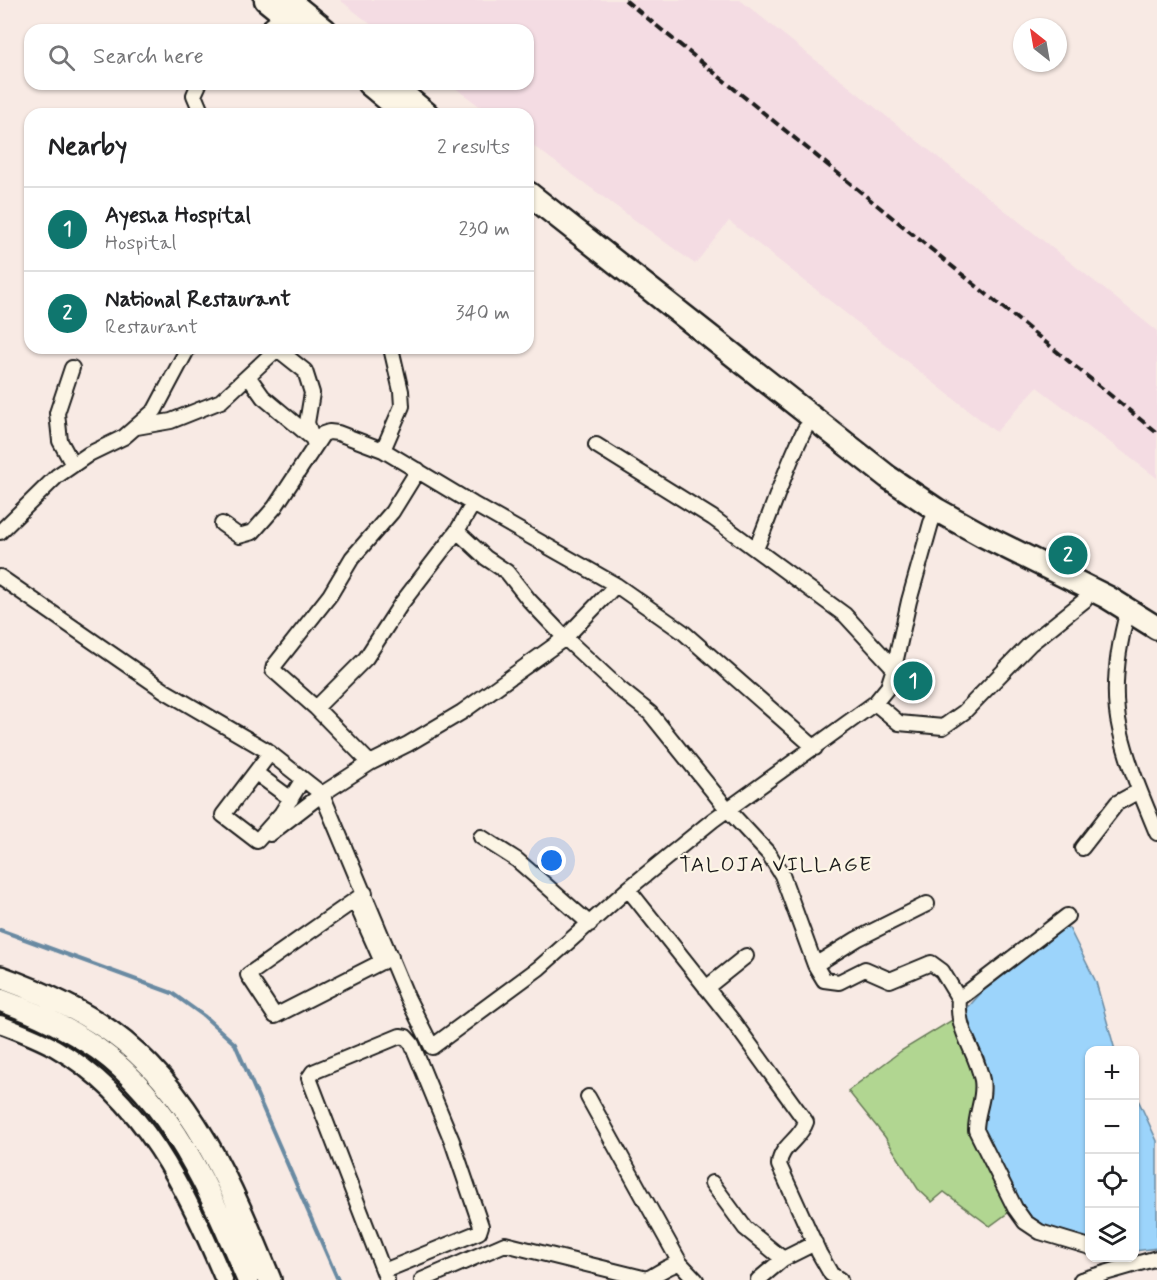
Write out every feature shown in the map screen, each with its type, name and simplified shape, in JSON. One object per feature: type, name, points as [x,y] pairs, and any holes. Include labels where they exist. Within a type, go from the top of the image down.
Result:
[{"type":"highway","points":[[266,0],[314,24]]},
{"type":"highway","points":[[286,8],[298,24]]},
{"type":"highway","points":[[376,90],[398,108]]},
{"type":"highway","points":[[398,90],[420,108]]},
{"type":"highway","points":[[534,198],[977,549],[1085,600],[1157,628]]},
{"type":"highway","points":[[534,216],[880,489],[934,516],[984,536],[1107,597],[1157,644]]},
{"type":"main road","points":[[0,977],[61,1003],[93,1020],[129,1047],[156,1074],[212,1151],[270,1280]]},
{"type":"main road","points":[[0,1000],[52,1022],[82,1038],[115,1062],[141,1088],[194,1162],[209,1190],[248,1280]]},
{"type":"street","points":[[271,24],[286,8]]},
{"type":"street","points":[[196,90],[194,95],[199,108]]},
{"type":"street","points":[[0,532],[57,476],[89,454],[124,437],[154,410],[185,354]]},
{"type":"street","points":[[135,427],[171,420],[221,401],[271,354]]},
{"type":"street","points":[[284,354],[305,371],[312,393],[307,423],[314,442]]},
{"type":"street","points":[[383,450],[402,406],[392,354]]},
{"type":"street","points":[[72,369],[57,413],[60,441],[73,465]]},
{"type":"street","points":[[248,376],[263,397],[314,442]]},
{"type":"street","points":[[756,549],[790,457],[805,429]]},
{"type":"street","points":[[222,524],[239,536],[253,532],[275,507],[314,442],[329,432],[353,437],[383,450],[616,585],[683,632],[815,748]]},
{"type":"street","points":[[596,445],[713,518],[845,615],[894,668]]},
{"type":"street","points":[[370,763],[316,708],[273,669],[330,595],[352,558],[392,512],[418,470]]},
{"type":"street","points":[[316,708],[366,658],[401,604],[457,531],[473,504]]},
{"type":"street","points":[[0,577],[165,691],[270,753],[322,794],[360,897],[387,960],[432,1047],[539,968],[628,889],[728,810],[875,703],[888,687],[894,668],[909,601],[934,516]]},
{"type":"street","points":[[457,531],[486,558],[507,572],[529,600],[565,638],[620,689],[650,713],[728,810],[769,854],[782,875],[815,965],[824,980],[839,982],[865,969],[890,980],[931,963],[942,971],[959,999],[958,1016],[978,1066],[983,1094],[976,1121],[978,1138],[1015,1208],[1025,1222],[1040,1232],[1085,1246]]},
{"type":"street","points":[[270,834],[322,794],[370,763],[408,744],[462,712],[565,638],[616,585]]},
{"type":"street","points":[[875,703],[899,723],[943,726],[964,712],[1030,645],[1085,600]]},
{"type":"street","points":[[1126,617],[1119,658],[1117,699],[1120,728],[1139,791],[1157,833]]},
{"type":"street","points":[[270,753],[223,815],[257,841],[281,814],[303,779]]},
{"type":"street","points":[[256,773],[291,799]]},
{"type":"street","points":[[1082,848],[1117,803],[1124,797],[1139,791]]},
{"type":"street","points":[[481,837],[517,860],[590,924]]},
{"type":"street","points":[[628,889],[706,988],[806,1122],[804,1128],[780,1155],[779,1165],[831,1274],[840,1280]]},
{"type":"street","points":[[360,897],[248,975],[275,1016],[387,960]]},
{"type":"street","points":[[815,965],[857,939],[927,904]]},
{"type":"street","points":[[959,999],[1067,916]]},
{"type":"street","points":[[706,988],[746,956]]},
{"type":"street","points":[[0,1024],[42,1041],[70,1057],[101,1080],[123,1101],[149,1135],[189,1200],[224,1280]]},
{"type":"street","points":[[400,1036],[412,1044],[452,1141],[481,1226],[478,1232],[385,1275],[309,1078],[313,1072],[400,1036]]},
{"type":"street","points":[[588,1097],[680,1263],[696,1280]]},
{"type":"street","points":[[712,1183],[745,1228],[783,1259]]},
{"type":"street","points":[[758,1280],[783,1259],[815,1243]]},
{"type":"street","points":[[422,1280],[505,1244],[646,1279],[660,1273],[671,1264],[680,1263]]},
{"type":"street","points":[[1081,1280],[1122,1263],[1157,1258]]},
{"type":"shaded area","points":[[340,0],[740,0],[1157,331],[1157,478],[1037,387],[996,432],[729,221],[695,264],[534,146],[534,108],[482,108],[458,90],[534,90],[534,24],[370,24]]},
{"type":"green space","points":[[962,1014],[984,1057],[990,1085],[980,1131],[1020,1204],[990,1226],[944,1192],[932,1202],[918,1189],[885,1137],[848,1091],[901,1051]]},
{"type":"water","points":[[1056,928],[1069,928],[1096,982],[1114,1046],[1085,1046],[1085,1242],[1041,1228],[1020,1204],[980,1131],[990,1085],[984,1057],[962,1014],[990,983]]},
{"type":"water","points":[[1139,1102],[1157,1141],[1157,1248],[1139,1250]]},
{"type":"waterway","points":[[0,930],[172,993],[204,1016],[235,1044],[338,1280]]},
{"type":"railway","points":[[625,0],[1157,433]]},
{"type":"place","name":"National Restaurant","points":[[1068,555]]},
{"type":"place","name":"Ayesha Hospital","points":[[913,681]]},
{"type":"district","name":"TALOJA VILLAGE","points":[[776,864]]}]
